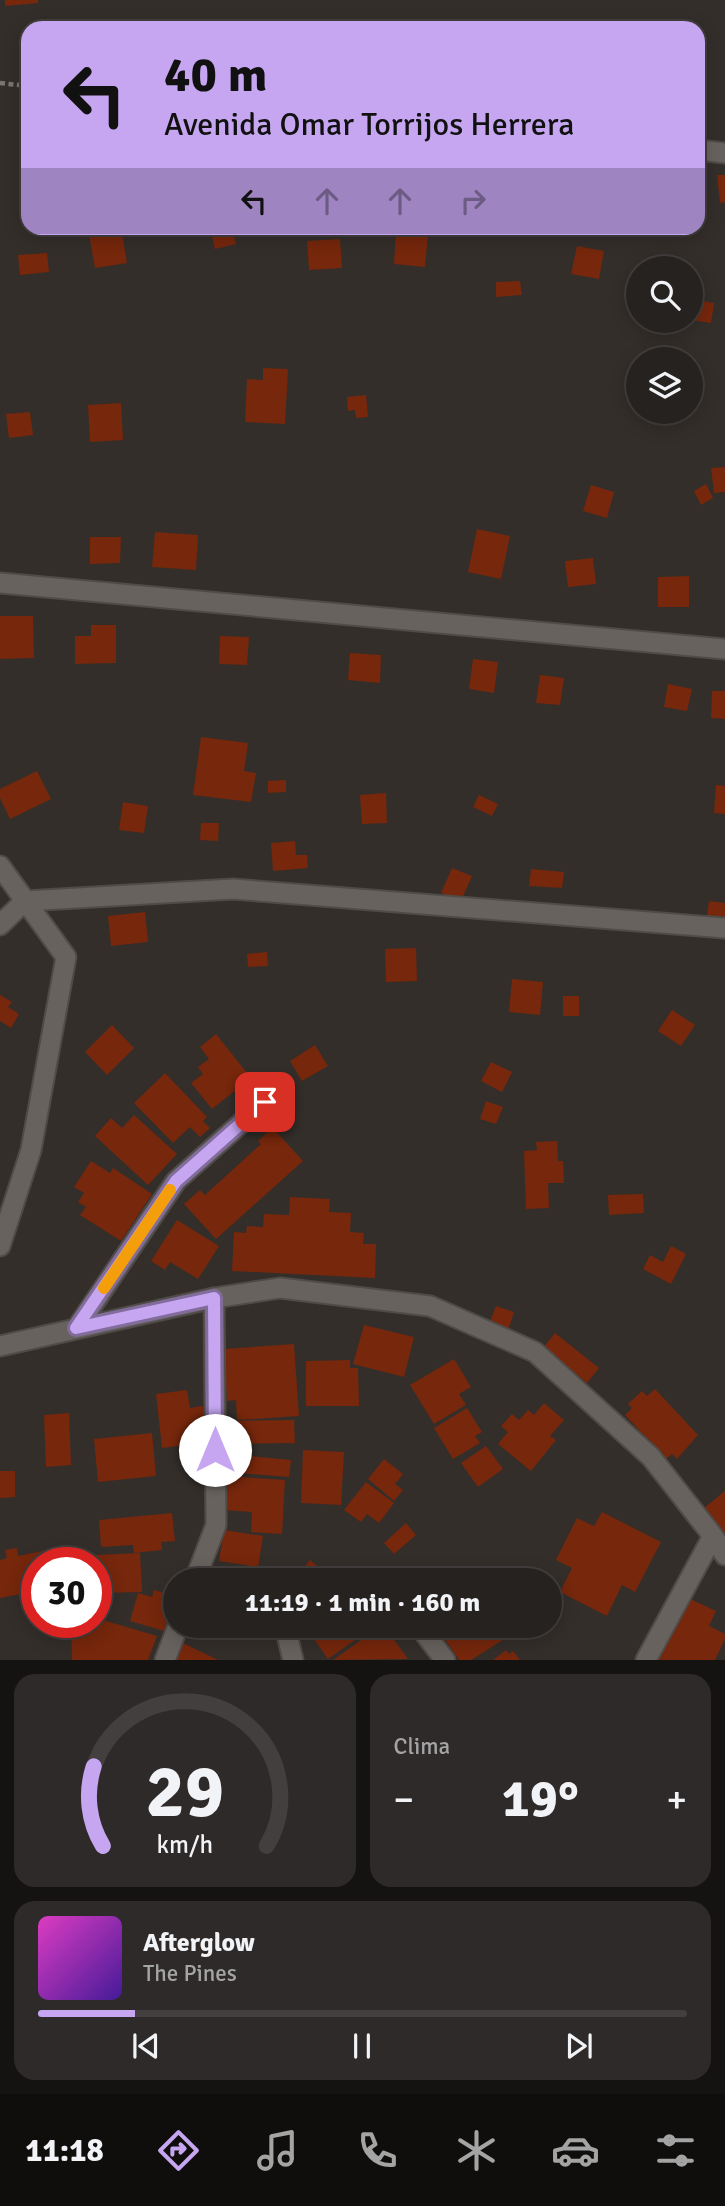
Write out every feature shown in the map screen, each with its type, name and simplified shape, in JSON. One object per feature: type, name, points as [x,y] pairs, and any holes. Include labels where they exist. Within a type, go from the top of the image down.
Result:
[{"type":"street","points":[[705,151],[725,153]]},
{"type":"street","points":[[0,583],[725,649]]},
{"type":"street","points":[[0,866],[65,957],[31,1150],[0,1246]]},
{"type":"street","points":[[0,925],[25,901],[233,889],[725,928]]},
{"type":"street","points":[[76,1328],[176,1181],[265,1102]]},
{"type":"street","points":[[0,1346],[214,1298],[280,1288],[430,1306],[535,1352],[651,1457],[725,1555]]},
{"type":"street","points":[[200,1568],[216,1525],[214,1298]]},
{"type":"street","points":[[646,1660],[713,1536]]},
{"type":"street","points":[[165,1660],[173,1638]]},
{"type":"street","points":[[288,1638],[293,1660]]},
{"type":"street","points":[[429,1638],[446,1660]]},
{"type":"path","points":[[0,83],[21,85]]},
{"type":"building","points":[[5,0],[38,0],[38,3],[5,6]]},
{"type":"building","points":[[717,175],[725,175],[725,202],[720,203]]},
{"type":"building","points":[[89,235],[122,235],[127,263],[95,268]]},
{"type":"building","points":[[212,235],[234,235],[236,244],[215,249]]},
{"type":"building","points":[[396,235],[428,235],[425,267],[394,264]]},
{"type":"building","points":[[340,239],[342,268],[309,270],[307,241]]},
{"type":"building","points":[[577,246],[604,251],[599,279],[571,274]]},
{"type":"building","points":[[47,253],[49,272],[20,275],[18,255]]},
{"type":"building","points":[[520,281],[522,295],[496,297],[496,282]]},
{"type":"building","points":[[703,301],[714,303],[711,323],[703,322]]},
{"type":"building","points":[[263,368],[288,369],[285,424],[245,422],[247,379],[263,380]]},
{"type":"building","points":[[366,395],[368,417],[356,418],[355,410],[348,411],[347,397]]},
{"type":"building","points":[[121,403],[123,440],[90,442],[88,405]]},
{"type":"building","points":[[30,412],[33,435],[9,438],[6,414]]},
{"type":"building","points":[[725,467],[725,492],[714,493],[711,468]]},
{"type":"building","points":[[706,484],[713,498],[701,505],[694,491]]},
{"type":"building","points":[[591,485],[614,492],[607,518],[583,511]]},
{"type":"building","points":[[477,529],[510,536],[501,579],[468,572]]},
{"type":"building","points":[[155,532],[198,535],[196,570],[152,567]]},
{"type":"building","points":[[90,537],[121,537],[120,563],[90,564]]},
{"type":"building","points":[[593,558],[596,584],[568,587],[565,561]]},
{"type":"building","points":[[689,576],[689,607],[658,607],[658,577]]},
{"type":"building","points":[[0,616],[33,616],[34,658],[0,659]]},
{"type":"building","points":[[91,625],[116,625],[116,663],[75,664],[75,636],[91,636]]},
{"type":"building","points":[[220,636],[249,637],[247,665],[219,664]]},
{"type":"building","points":[[350,653],[381,655],[380,683],[348,680]]},
{"type":"building","points":[[473,659],[498,662],[494,693],[469,689]]},
{"type":"building","points":[[540,675],[564,678],[560,705],[536,703]]},
{"type":"building","points":[[668,684],[692,689],[687,711],[664,707]]},
{"type":"building","points":[[712,691],[725,691],[725,719],[711,718]]},
{"type":"building","points":[[201,737],[248,743],[244,771],[256,773],[251,802],[193,795]]},
{"type":"building","points":[[37,771],[51,799],[10,819],[0,798],[0,789]]},
{"type":"building","points":[[286,780],[286,792],[268,793],[268,781]]},
{"type":"building","points":[[716,785],[725,786],[725,814],[714,813]]},
{"type":"building","points":[[386,793],[387,823],[362,824],[360,795]]},
{"type":"building","points":[[479,795],[498,804],[492,816],[473,807]]},
{"type":"building","points":[[123,802],[148,806],[144,833],[119,830]]},
{"type":"building","points":[[201,823],[219,823],[218,841],[200,840]]},
{"type":"building","points":[[295,841],[296,855],[307,855],[308,868],[273,871],[271,843]]},
{"type":"building","points":[[452,868],[472,876],[461,901],[441,893]]},
{"type":"building","points":[[531,869],[564,872],[562,888],[529,886]]},
{"type":"building","points":[[709,901],[725,903],[725,933],[705,931]]},
{"type":"building","points":[[145,912],[148,942],[111,946],[108,916]]},
{"type":"building","points":[[416,948],[417,981],[386,982],[385,949]]},
{"type":"building","points":[[267,952],[268,966],[248,967],[247,954]]},
{"type":"building","points":[[512,979],[543,982],[540,1015],[509,1012]]},
{"type":"building","points":[[0,995],[12,1002],[8,1007],[19,1014],[11,1028],[0,1021]]},
{"type":"building","points":[[563,996],[579,996],[579,1016],[563,1016]]},
{"type":"building","points":[[672,1010],[695,1025],[681,1046],[658,1031]]},
{"type":"building","points":[[112,1025],[134,1048],[107,1075],[85,1052]]},
{"type":"building","points":[[216,1034],[251,1078],[212,1109],[191,1083],[203,1074],[198,1067],[209,1059],[200,1047]]},
{"type":"building","points":[[315,1045],[328,1066],[302,1081],[290,1061]]},
{"type":"building","points":[[491,1062],[512,1072],[502,1092],[481,1081]]},
{"type":"building","points":[[165,1073],[207,1117],[203,1121],[210,1128],[200,1137],[190,1127],[173,1143],[134,1103]]},
{"type":"building","points":[[486,1101],[503,1107],[496,1124],[480,1119]]},
{"type":"building","points":[[134,1115],[177,1154],[148,1185],[95,1136],[111,1118],[122,1128]]},
{"type":"building","points":[[272,1127],[303,1161],[216,1239],[184,1204],[200,1190],[205,1195],[261,1144],[258,1141]]},
{"type":"building","points":[[557,1141],[558,1161],[563,1161],[564,1183],[548,1183],[549,1208],[526,1209],[524,1151],[537,1150],[536,1142]]},
{"type":"building","points":[[91,1161],[110,1173],[113,1168],[152,1194],[121,1241],[80,1215],[86,1207],[78,1202],[84,1193],[74,1187]]},
{"type":"building","points":[[643,1194],[644,1213],[609,1215],[608,1195]]},
{"type":"building","points":[[290,1197],[330,1199],[329,1212],[351,1213],[350,1232],[364,1233],[363,1244],[376,1244],[375,1278],[232,1271],[234,1232],[246,1233],[247,1226],[263,1227],[264,1214],[289,1215]]},
{"type":"building","points":[[177,1220],[219,1246],[198,1279],[170,1262],[165,1270],[151,1261]]},
{"type":"building","points":[[671,1246],[686,1254],[671,1284],[643,1269],[650,1255],[663,1262]]},
{"type":"building","points":[[496,1306],[514,1312],[508,1331],[489,1324]]},
{"type":"building","points":[[364,1325],[414,1337],[404,1377],[353,1364]]},
{"type":"building","points":[[555,1333],[599,1368],[587,1383],[543,1348]]},
{"type":"building","points":[[294,1344],[299,1416],[237,1420],[236,1400],[227,1401],[224,1349]]},
{"type":"building","points":[[454,1359],[471,1387],[459,1394],[466,1405],[434,1424],[410,1385]]},
{"type":"building","points":[[350,1360],[350,1368],[358,1368],[359,1406],[306,1406],[306,1361]]},
{"type":"building","points":[[655,1389],[698,1435],[677,1459],[672,1454],[666,1459],[625,1415],[632,1408],[628,1404],[642,1391],[647,1396]]},
{"type":"building","points":[[187,1390],[190,1408],[203,1406],[207,1434],[193,1435],[194,1444],[162,1448],[156,1394]]},
{"type":"building","points":[[544,1403],[564,1420],[550,1436],[556,1440],[531,1471],[498,1444],[508,1432],[501,1426],[512,1414],[519,1420],[528,1410],[534,1415]]},
{"type":"building","points":[[467,1408],[482,1432],[475,1436],[480,1443],[453,1459],[434,1428]]},
{"type":"building","points":[[69,1413],[71,1465],[46,1467],[44,1415]]},
{"type":"building","points":[[294,1420],[295,1443],[228,1444],[228,1421]]},
{"type":"building","points":[[152,1433],[156,1476],[98,1482],[94,1439]]},
{"type":"building","points":[[486,1446],[503,1469],[478,1487],[461,1463]]},
{"type":"building","points":[[303,1450],[344,1452],[341,1505],[301,1503]]},
{"type":"building","points":[[228,1454],[291,1460],[289,1477],[226,1472]]},
{"type":"building","points":[[384,1459],[403,1474],[395,1484],[403,1490],[394,1501],[368,1479]]},
{"type":"building","points":[[0,1471],[15,1471],[15,1497],[0,1498]]},
{"type":"building","points":[[225,1476],[285,1480],[282,1534],[251,1532],[252,1512],[223,1510]]},
{"type":"building","points":[[366,1482],[394,1503],[379,1523],[367,1514],[361,1522],[344,1510]]},
{"type":"building","points":[[725,1491],[725,1533],[704,1508]]},
{"type":"building","points":[[602,1512],[661,1542],[635,1592],[622,1585],[607,1616],[562,1593],[572,1568],[556,1560],[577,1518],[594,1526]]},
{"type":"building","points":[[172,1513],[175,1541],[161,1542],[162,1550],[134,1553],[133,1545],[101,1547],[99,1520]]},
{"type":"building","points":[[406,1523],[416,1535],[394,1554],[384,1543]]},
{"type":"building","points":[[224,1530],[263,1536],[258,1567],[219,1561]]},
{"type":"building","points":[[17,1548],[18,1556],[21,1555],[21,1594],[0,1598],[0,1560],[7,1558],[5,1550]]},
{"type":"building","points":[[140,1553],[142,1592],[112,1593],[112,1554]]},
{"type":"building","points":[[310,1560],[320,1568],[304,1568]]},
{"type":"building","points":[[154,1590],[163,1593],[163,1631],[130,1621],[138,1593],[152,1597]]},
{"type":"building","points":[[688,1598],[716,1611],[709,1626],[725,1634],[725,1639],[715,1660],[657,1660]]},
{"type":"building","points":[[112,1623],[157,1636],[148,1660],[72,1660],[71,1638],[112,1638]]},
{"type":"building","points":[[313,1638],[358,1638],[328,1659]]},
{"type":"building","points":[[364,1638],[393,1638],[408,1659],[333,1660]]},
{"type":"building","points":[[444,1638],[506,1638],[471,1660],[459,1660]]},
{"type":"building","points":[[183,1643],[218,1660],[174,1660]]},
{"type":"building","points":[[506,1650],[509,1654],[513,1651],[520,1660],[493,1660]]},
{"type":"slow traffic","points":[[104,1288],[170,1190]]},
{"type":"route","points":[[215,1450],[214,1298],[76,1328],[176,1181],[265,1102]]}]
